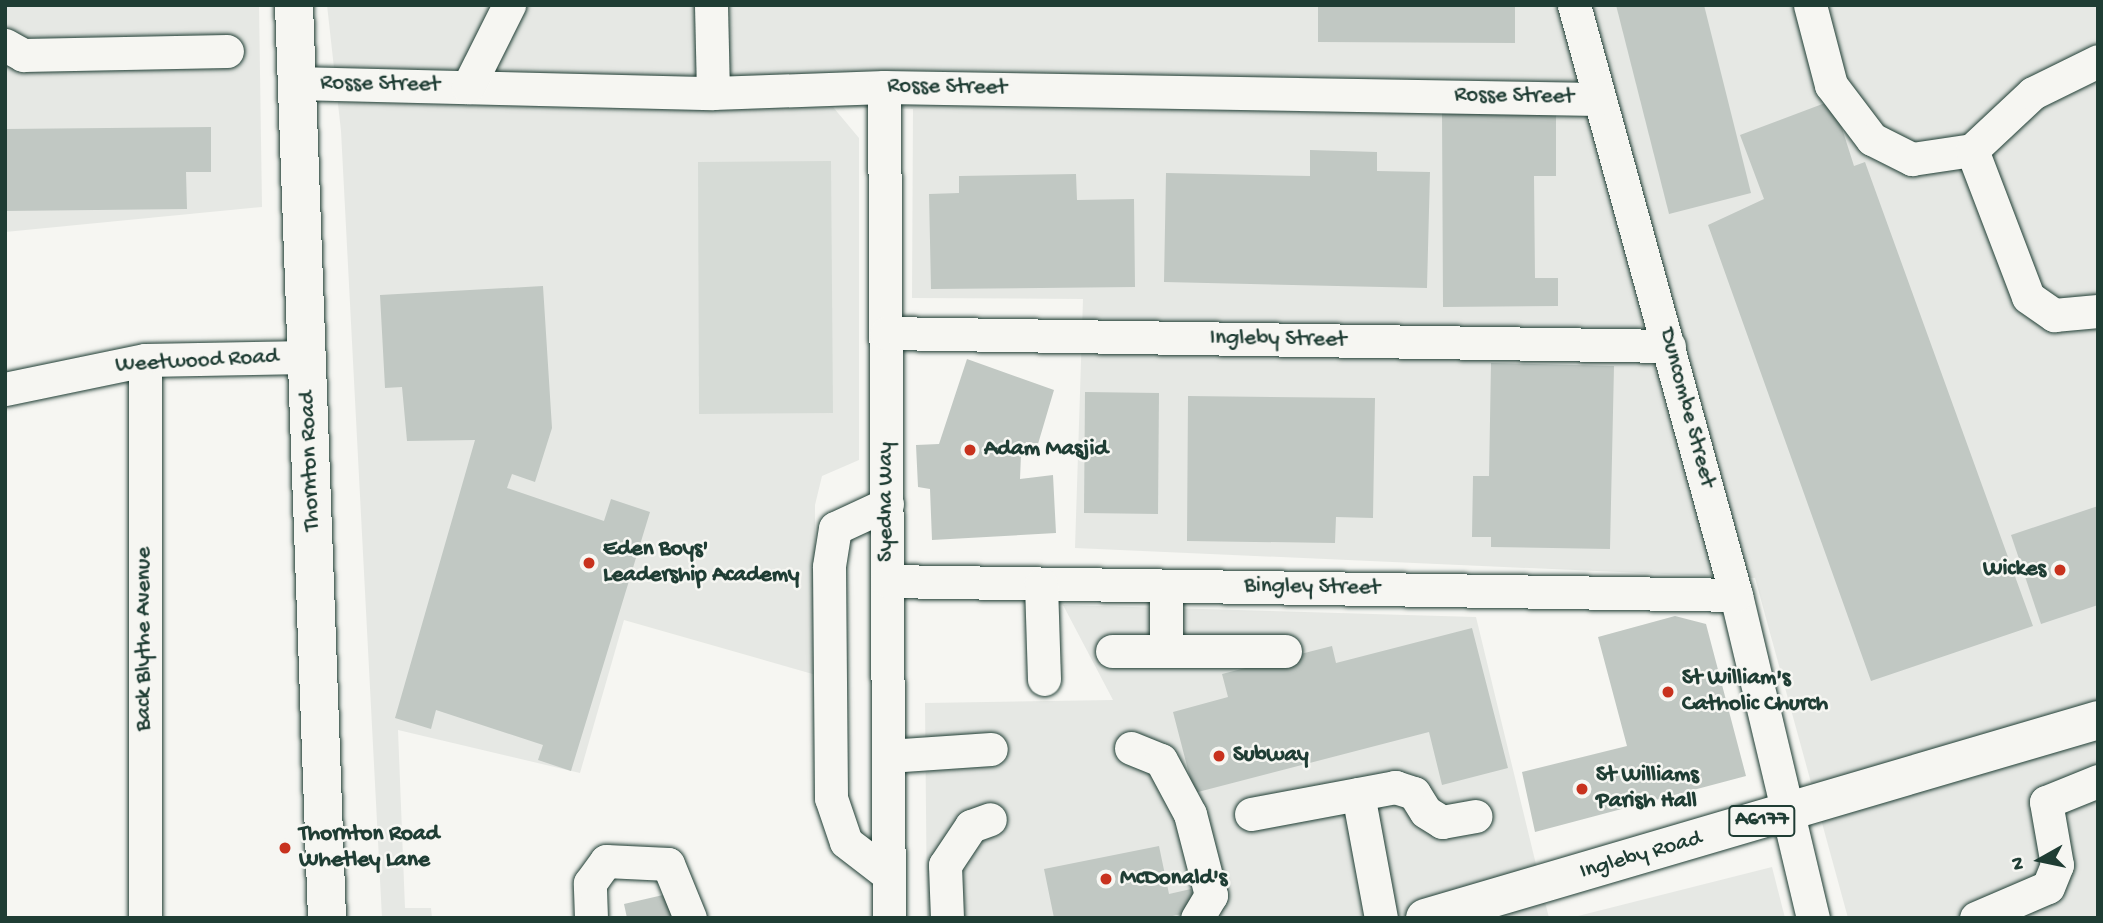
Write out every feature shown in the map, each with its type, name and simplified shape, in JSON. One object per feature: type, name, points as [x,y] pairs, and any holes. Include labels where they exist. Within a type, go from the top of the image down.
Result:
[{"type":"main road","name":"Thornton Road","points":[[294,5],[327,918]]},
{"type":"main road","name":"Ingleby Road","points":[[1425,918],[2098,720]]},
{"type":"street","points":[[468,87],[509,5]]},
{"type":"street","points":[[711,5],[713,93]]},
{"type":"street","name":"Duncombe Street","points":[[1574,5],[1736,595],[1785,814],[1814,918]]},
{"type":"street","points":[[1810,5],[1831,85],[1871,139],[1912,159],[1972,150],[2034,93],[2098,61]]},
{"type":"street","points":[[5,45],[23,55],[227,51]]},
{"type":"street","name":"Rosse Street","points":[[295,83],[713,93],[884,87],[1598,99]]},
{"type":"street","name":"Syedna Way","points":[[884,87],[890,918]]},
{"type":"street","points":[[1972,150],[2028,297],[2054,315],[2098,311]]},
{"type":"street","name":"Ingleby Street","points":[[886,333],[1669,346]]},
{"type":"street","name":"Weetwood Road","points":[[5,389],[145,360],[307,357]]},
{"type":"street","name":"Back Blythe Avenue","points":[[145,360],[145,918]]},
{"type":"street","points":[[887,504],[835,528],[830,552],[831,798],[825,817],[859,858],[889,875]]},
{"type":"street","name":"Bingley Street","points":[[887,581],[1736,595]]},
{"type":"street","points":[[1041,584],[1044,679]]},
{"type":"street","points":[[1166,586],[1166,651]]},
{"type":"street","points":[[1112,652],[1285,651]]},
{"type":"street","points":[[1130,748],[1172,819],[1190,835],[1211,895],[1197,918]]},
{"type":"street","points":[[888,756],[991,750]]},
{"type":"street","points":[[1976,918],[2048,887],[2057,865],[2046,802],[2098,781]]},
{"type":"street","points":[[1251,814],[1395,787],[1414,793],[1426,812],[1442,822],[1475,816]]},
{"type":"street","points":[[1358,794],[1381,918]]},
{"type":"street","points":[[947,918],[945,865],[964,834],[990,819]]},
{"type":"street","points":[[591,918],[590,883],[606,861],[668,864],[690,918]]},
{"type":"shaded area","points":[[5,5],[259,5],[262,207],[5,232]]},
{"type":"shaded area","points":[[327,5],[2098,5],[2098,918],[1848,918],[1755,578],[1075,548],[1083,299],[912,298],[913,109],[833,107],[859,138],[859,460],[822,476],[815,505],[816,675],[624,620],[580,773],[398,730],[405,908],[431,908],[432,918],[382,918],[341,131]]},
{"type":"shaded area","points":[[831,161],[833,413],[699,414],[698,162]]},
{"type":"shaded area","points":[[1063,605],[1476,617],[1549,918],[927,918],[925,703],[1113,700]]},
{"type":"shaded area","points":[[1772,867],[1785,918],[1570,918]]},
{"type":"building","points":[[1318,5],[1515,5],[1515,43],[1318,42]]},
{"type":"building","points":[[1616,5],[1704,5],[1751,193],[1669,214]]},
{"type":"building","points":[[1833,100],[1854,166],[1865,162],[2033,626],[1871,681],[1708,225],[1764,199],[1740,135]]},
{"type":"building","points":[[1556,112],[1556,176],[1534,176],[1535,278],[1558,278],[1558,306],[1443,307],[1442,113]]},
{"type":"building","points":[[211,127],[211,172],[186,172],[187,209],[5,211],[5,129]]},
{"type":"building","points":[[1310,150],[1377,152],[1377,171],[1430,172],[1427,288],[1164,282],[1166,173],[1310,176]]},
{"type":"building","points":[[1076,174],[1077,200],[1134,199],[1135,287],[931,289],[929,194],[959,193],[959,176]]},
{"type":"building","points":[[543,286],[552,428],[535,482],[512,474],[507,488],[604,521],[611,499],[650,512],[571,771],[538,760],[543,745],[436,710],[431,729],[395,718],[475,440],[407,441],[402,387],[385,388],[380,295]]},
{"type":"building","name":"Adam Masjid","points":[[967,359],[1054,390],[1038,444],[1026,442],[1021,454],[1020,479],[1053,475],[1056,533],[932,540],[930,489],[918,487],[916,445],[939,444]]},
{"type":"building","points":[[1491,363],[1614,366],[1610,549],[1491,547],[1491,537],[1472,537],[1473,476],[1489,476]]},
{"type":"building","points":[[1085,392],[1159,393],[1158,514],[1084,513]]},
{"type":"building","points":[[1188,396],[1375,398],[1373,518],[1336,517],[1335,543],[1187,541]]},
{"type":"building","name":"Wickes","points":[[2098,506],[2098,605],[2041,624],[2011,535]]},
{"type":"building","name":"St William's Catholic Church","points":[[1675,616],[1706,624],[1746,776],[1535,832],[1522,772],[1627,746],[1598,637]]},
{"type":"building","points":[[1472,628],[1508,768],[1442,785],[1429,732],[1194,793],[1173,712],[1228,697],[1222,674],[1332,646],[1336,663]]},
{"type":"building","name":"McDonald's","points":[[1159,846],[1169,894],[1191,889],[1196,911],[1163,918],[1054,918],[1044,869]]},
{"type":"building","points":[[676,892],[682,918],[627,918],[624,904]]},
{"type":"place","name":"Adam Masjid","points":[[970,450]]},
{"type":"place","name":"Eden Boys' Leadership Academy","points":[[589,563]]},
{"type":"place","name":"Wickes","points":[[2060,570]]},
{"type":"place","name":"St William's Catholic Church","points":[[1668,692]]},
{"type":"place","name":"Subway","points":[[1219,756]]},
{"type":"place","name":"St Williams Parish Hall","points":[[1582,789]]},
{"type":"place","name":"Thornton Road Whetley Lane","points":[[285,848]]},
{"type":"place","name":"McDonald's","points":[[1106,879]]}]
